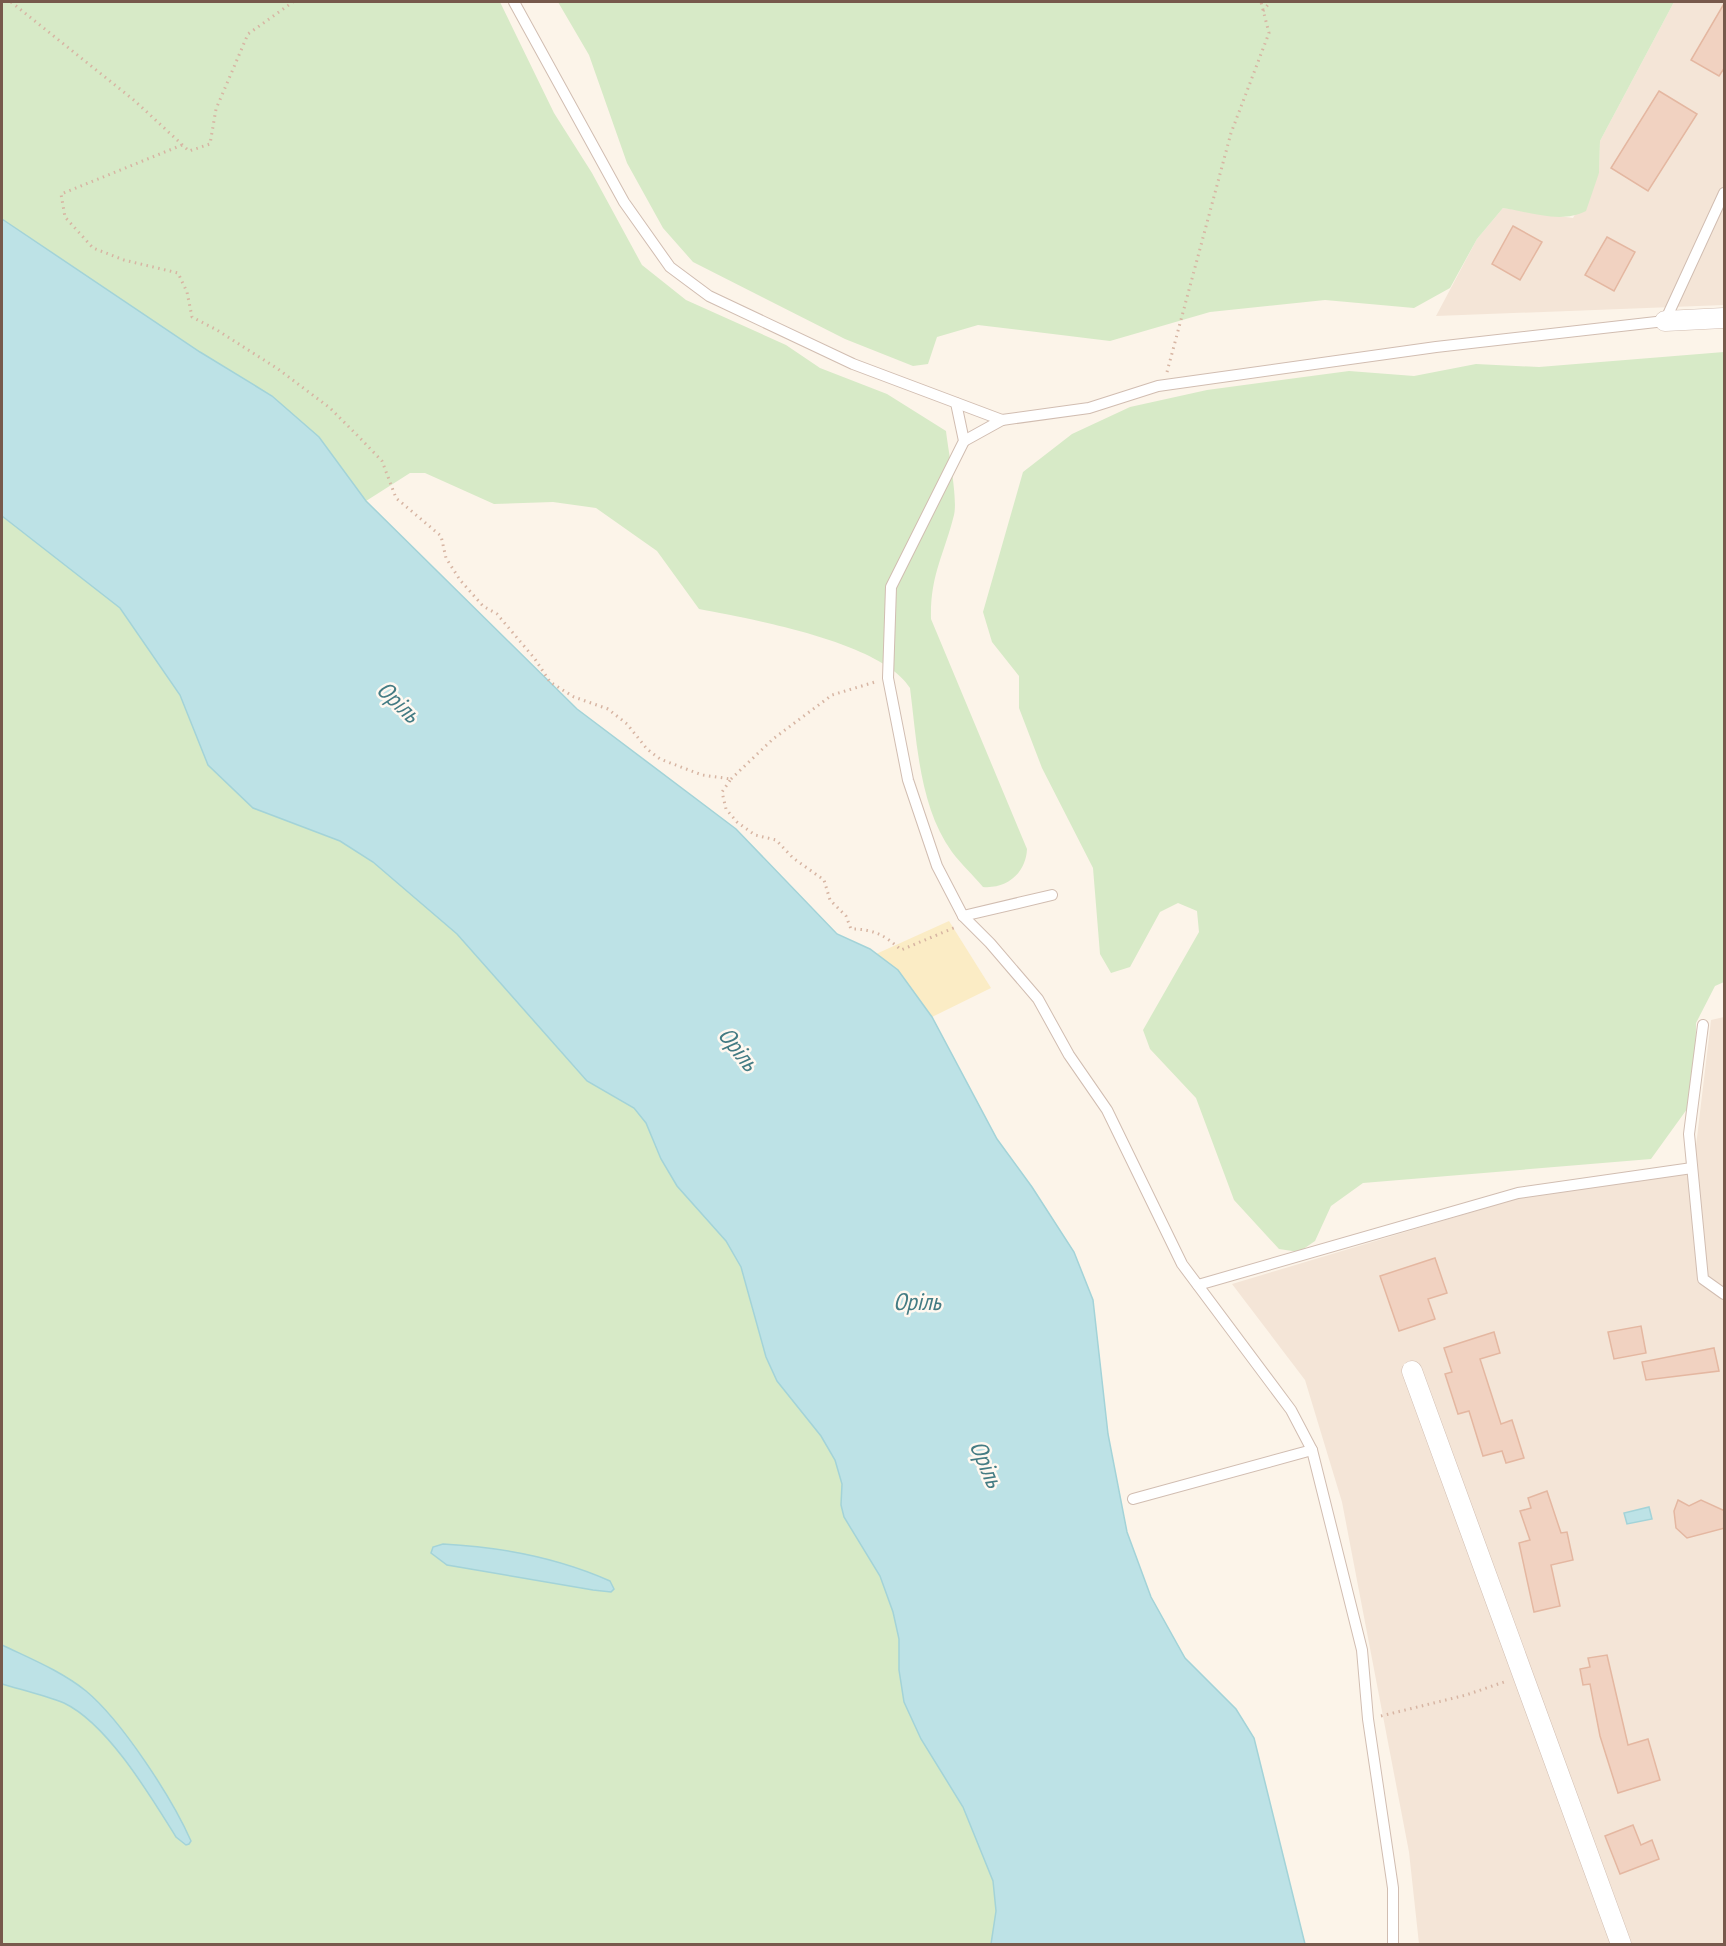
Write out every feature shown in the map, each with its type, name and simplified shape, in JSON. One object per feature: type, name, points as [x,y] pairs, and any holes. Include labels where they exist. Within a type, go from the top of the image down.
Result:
[{"type":"street","points":[[1665,321],[1725,318]]},
{"type":"street","points":[[1412,1371],[1621,1944]]},
{"type":"lane","points":[[514,2],[624,201],[670,267],[709,296],[822,349],[1002,420]]},
{"type":"lane","points":[[1393,1944],[1393,1888],[1368,1719],[1362,1650],[1312,1450],[1291,1410],[1182,1264],[1107,1110],[1069,1055],[1038,999],[966,919],[937,866],[908,780],[888,678],[891,587],[964,441],[1002,420],[1089,408],[1158,386],[1436,347],[1665,321],[1725,193]]},
{"type":"lane","points":[[956,403],[964,441]]},
{"type":"lane","points":[[966,919],[1052,896]]},
{"type":"lane","points":[[1703,1025],[1689,1134],[1703,1279],[1725,1294]]},
{"type":"lane","points":[[1198,1285],[1518,1193],[1692,1168]]},
{"type":"lane","points":[[1133,1500],[1312,1450]]},
{"type":"path","points":[[11,2],[135,101],[189,151],[210,144],[216,109],[248,34],[293,2]]},
{"type":"path","points":[[1158,386],[1169,368],[1170,352],[1231,133],[1269,33],[1261,2]]},
{"type":"path","points":[[1263,11],[1270,2]]},
{"type":"path","points":[[182,145],[61,194],[65,217],[93,248],[124,260],[178,273],[187,292],[192,318],[217,330],[255,354],[330,408],[382,461],[396,498],[441,536],[446,558],[460,580],[483,606],[497,614],[535,659],[549,682],[574,697],[608,710],[627,724],[647,749],[660,759],[702,775],[731,779]]},
{"type":"path","points":[[888,678],[832,695],[773,739],[731,779],[722,792],[726,809],[755,835],[776,840],[793,858],[824,880],[830,900],[846,916],[851,929],[869,929],[888,938],[901,950],[966,919]]},
{"type":"path","points":[[1368,1719],[1466,1695],[1523,1675]]},
{"type":"shaded area","points":[[1674,2],[1724,2],[1724,305],[1436,316],[1477,239],[1503,208],[1573,218],[1599,173],[1600,141]]},
{"type":"shaded area","points":[[1724,1017],[1724,1944],[1419,1944],[1409,1852],[1342,1502],[1305,1380],[1232,1284],[1532,1194],[1693,1171],[1711,1020]]},
{"type":"green space","points":[[2,2],[500,2],[554,113],[592,173],[642,265],[686,300],[786,345],[820,368],[887,394],[946,431],[955,507],[935,577],[931,619],[1027,849],[1023,865],[1014,878],[992,887],[983,887],[952,852],[941,834],[932,815],[921,773],[910,688],[895,672],[873,658],[845,645],[813,635],[699,609],[657,551],[596,508],[553,502],[494,504],[425,473],[410,473],[366,501],[577,709],[736,829],[837,934],[870,949],[898,970],[932,1017],[997,1139],[1032,1187],[1074,1252],[1093,1300],[1108,1434],[1127,1532],[1151,1597],[1185,1658],[1236,1709],[1254,1738],[1305,1944],[2,1944]]},
{"type":"green space","points":[[558,2],[1674,2],[1600,141],[1599,173],[1586,211],[1566,217],[1556,217],[1503,208],[1477,239],[1450,288],[1414,308],[1325,300],[1210,312],[1110,341],[978,325],[937,337],[928,364],[913,366],[845,339],[693,262],[663,228],[627,163],[589,55]]},
{"type":"green space","points":[[1724,352],[1724,982],[1715,986],[1696,1023],[1695,1098],[1651,1159],[1363,1183],[1331,1206],[1315,1241],[1299,1252],[1279,1249],[1234,1200],[1196,1098],[1150,1049],[1143,1030],[1199,932],[1197,911],[1178,903],[1160,912],[1130,967],[1111,973],[1100,954],[1093,868],[1042,768],[1019,708],[1019,676],[992,642],[983,612],[1023,472],[1072,434],[1130,407],[1207,390],[1349,371],[1414,376],[1476,364],[1539,367]]},
{"type":"sand","points":[[949,921],[991,988],[932,1017],[898,970],[876,954]]},
{"type":"water","name":"Орiль","points":[[2,219],[200,352],[272,396],[319,437],[366,501],[577,709],[736,829],[837,934],[870,949],[898,970],[932,1017],[997,1139],[1032,1187],[1074,1252],[1093,1300],[1108,1434],[1127,1532],[1151,1597],[1185,1658],[1236,1709],[1254,1738],[1305,1944],[991,1944],[996,1911],[993,1881],[963,1807],[921,1739],[904,1702],[899,1670],[899,1639],[893,1612],[880,1576],[844,1517],[841,1505],[842,1484],[835,1460],[821,1436],[777,1381],[766,1357],[741,1267],[726,1241],[677,1186],[661,1159],[646,1123],[634,1108],[587,1081],[457,934],[373,862],[340,841],[253,808],[208,765],[180,695],[120,608],[2,516]]},
{"type":"water","points":[[1649,1507],[1652,1519],[1627,1524],[1624,1513]]},
{"type":"water","points":[[443,1544],[507,1551],[549,1560],[610,1581],[614,1589],[611,1592],[593,1590],[447,1565],[431,1553],[433,1547]]},
{"type":"water","points":[[2,1645],[66,1677],[100,1704],[130,1740],[159,1783],[183,1823],[191,1841],[189,1844],[186,1845],[176,1837],[127,1763],[97,1727],[64,1703],[2,1684]]},
{"type":"building","points":[[1725,2],[1725,67],[1719,76],[1691,60]]},
{"type":"building","points":[[1659,91],[1697,114],[1648,191],[1611,168]]},
{"type":"building","points":[[1513,226],[1542,242],[1520,280],[1492,264]]},
{"type":"building","points":[[1607,237],[1635,252],[1614,291],[1585,275]]},
{"type":"building","points":[[1435,1258],[1447,1293],[1428,1299],[1435,1319],[1399,1331],[1380,1276]]},
{"type":"building","points":[[1641,1326],[1646,1353],[1614,1359],[1608,1332]]},
{"type":"building","points":[[1494,1332],[1500,1353],[1480,1359],[1501,1424],[1512,1420],[1524,1458],[1506,1463],[1502,1451],[1483,1456],[1469,1411],[1458,1414],[1445,1374],[1452,1372],[1444,1348]]},
{"type":"building","points":[[1714,1348],[1719,1371],[1646,1380],[1642,1362]]},
{"type":"building","points":[[1547,1491],[1561,1533],[1567,1532],[1573,1560],[1551,1565],[1560,1606],[1534,1612],[1519,1543],[1530,1540],[1520,1511],[1531,1508],[1528,1498]]},
{"type":"building","points":[[1678,1500],[1689,1506],[1701,1500],[1725,1511],[1725,1528],[1687,1538],[1676,1528],[1674,1511]]},
{"type":"building","points":[[1607,1655],[1628,1745],[1648,1739],[1660,1780],[1618,1793],[1600,1736],[1590,1684],[1583,1685],[1580,1669],[1590,1667],[1588,1658]]},
{"type":"building","points":[[1633,1825],[1641,1845],[1652,1840],[1659,1859],[1620,1874],[1605,1836]]},
{"type":"water label","name":"Оріль","points":[[398,702]]},
{"type":"water label","name":"Оріль","points":[[738,1049]]},
{"type":"water label","name":"Оріль","points":[[986,1464]]}]
